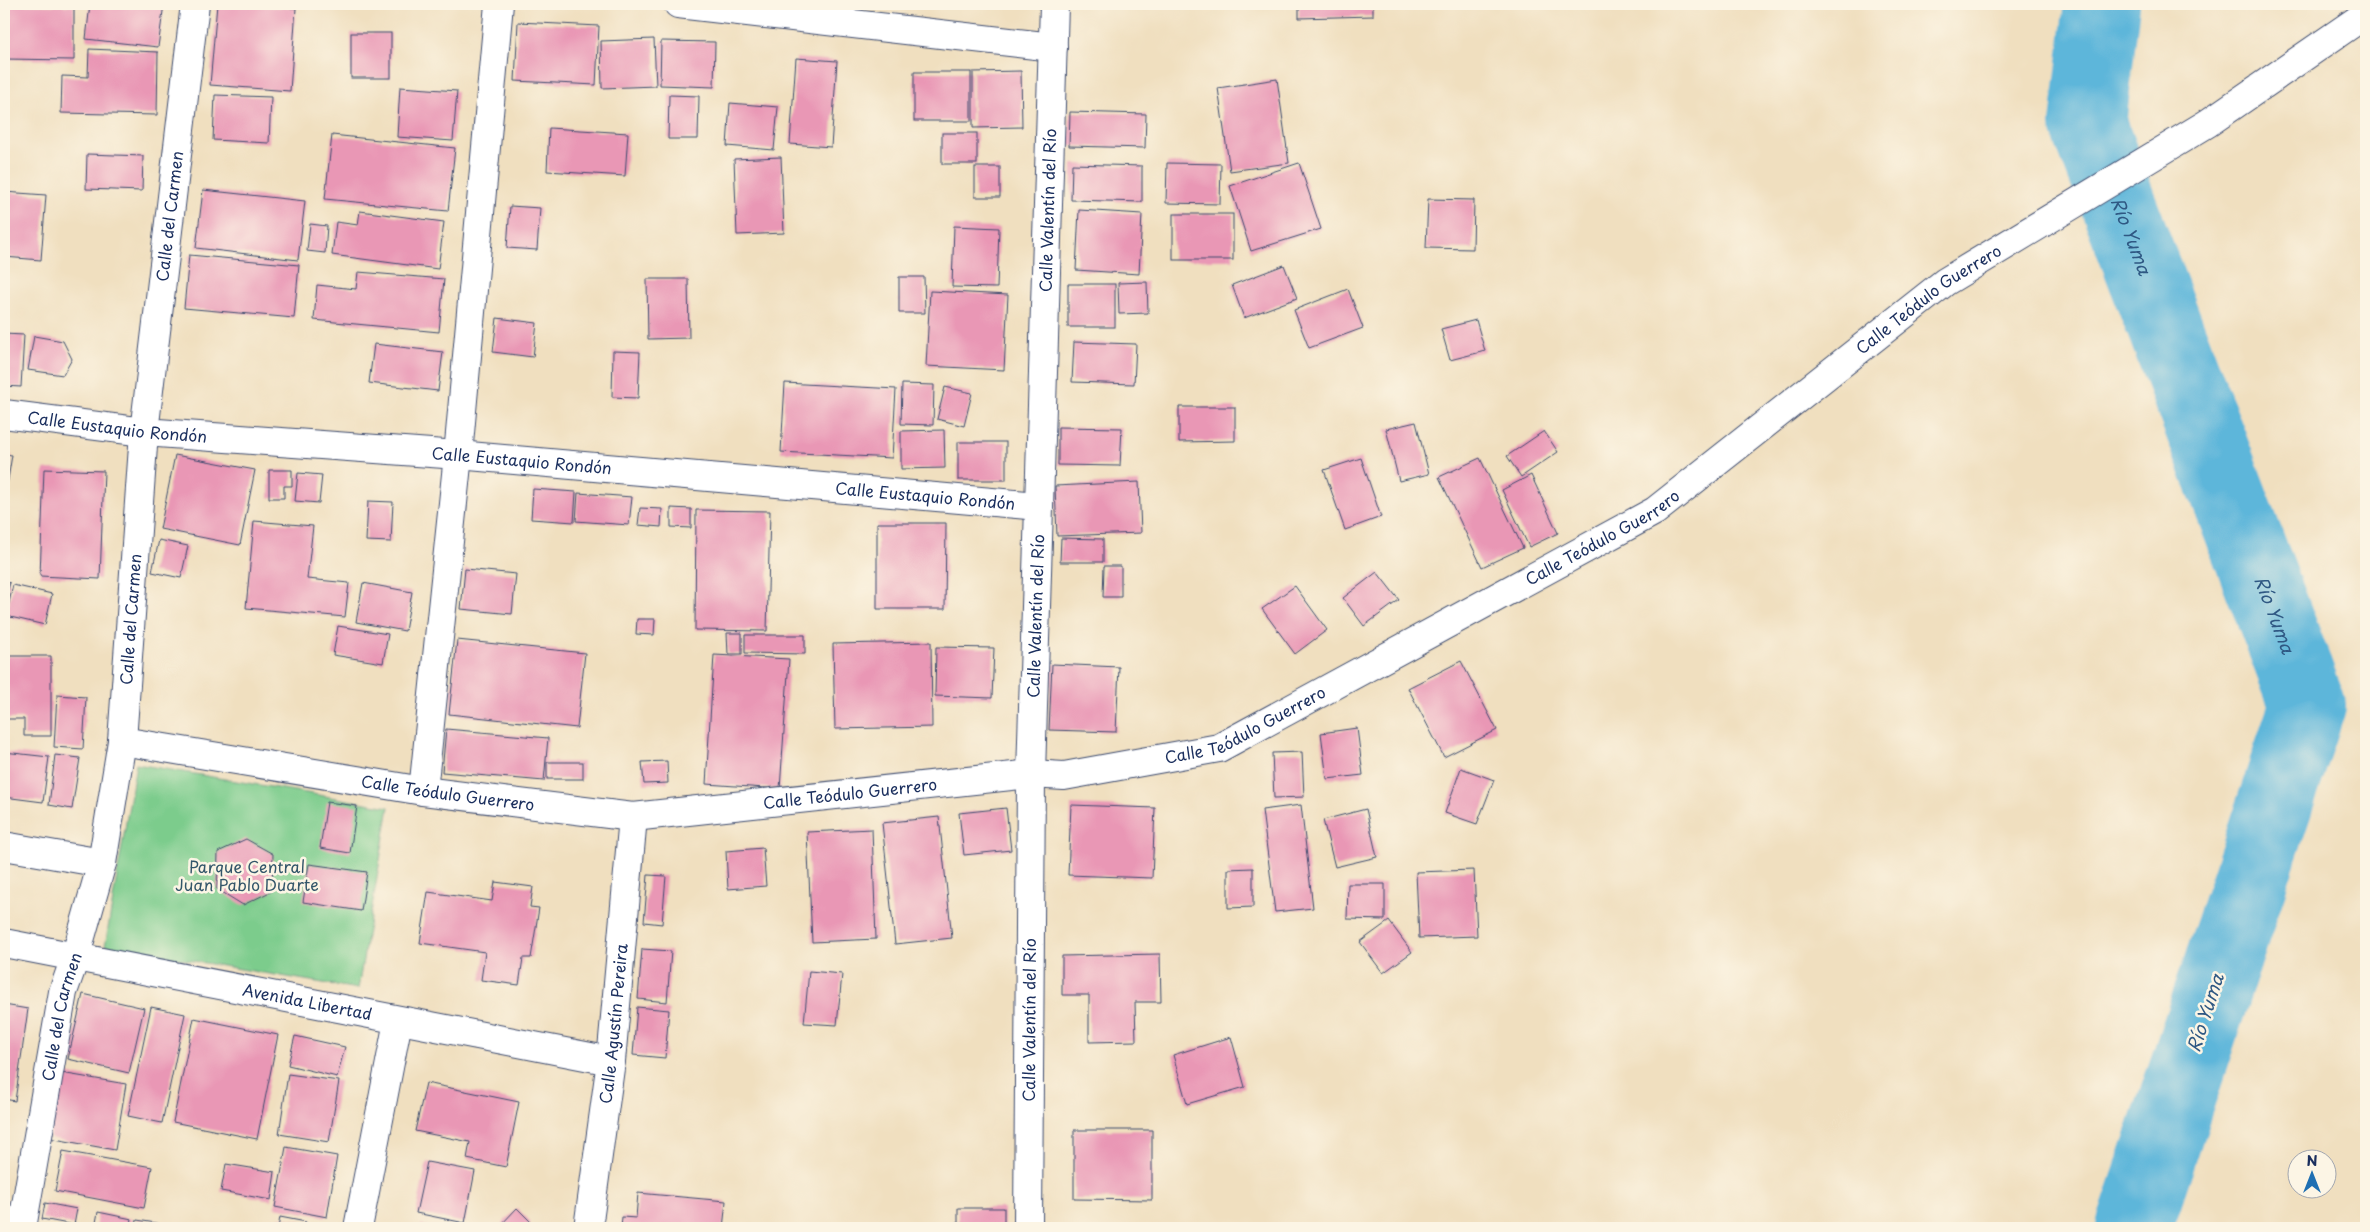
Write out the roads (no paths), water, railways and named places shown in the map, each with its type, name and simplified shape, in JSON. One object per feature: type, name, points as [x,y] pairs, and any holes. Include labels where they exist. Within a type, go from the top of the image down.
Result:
[{"type":"street","name":"Calle del Carmen","points":[[22,1228],[63,992],[75,958],[102,862],[122,740],[144,432],[195,4]]},
{"type":"street","points":[[423,791],[458,455],[499,4]]},
{"type":"street","points":[[678,4],[1053,47]]},
{"type":"street","name":"Calle Valentín del Río","points":[[1028,1228],[1031,774],[1054,4]]},
{"type":"street","name":"Calle Teódulo Guerrero","points":[[122,740],[423,791],[633,817],[1031,774],[1064,776],[1219,748],[1655,511],[1945,282],[2208,123],[2366,14]]},
{"type":"street","name":"Calle Eustaquio Rondón","points":[[4,414],[144,432],[458,455],[1039,506]]},
{"type":"street","name":"Calle Agustín Pereira","points":[[588,1228],[611,1061],[633,817]]},
{"type":"street","points":[[4,846],[102,862]]},
{"type":"street","name":"Avenida Libertad","points":[[4,943],[611,1061]]},
{"type":"street","points":[[358,1228],[398,1021]]},
{"type":"waterway","name":"Río Yuma","points":[[2102,4],[2088,124],[2308,705],[2134,1228]]},
{"type":"park label","name":"Parque Central Juan Pablo Duarte","points":[[247,876]]}]
